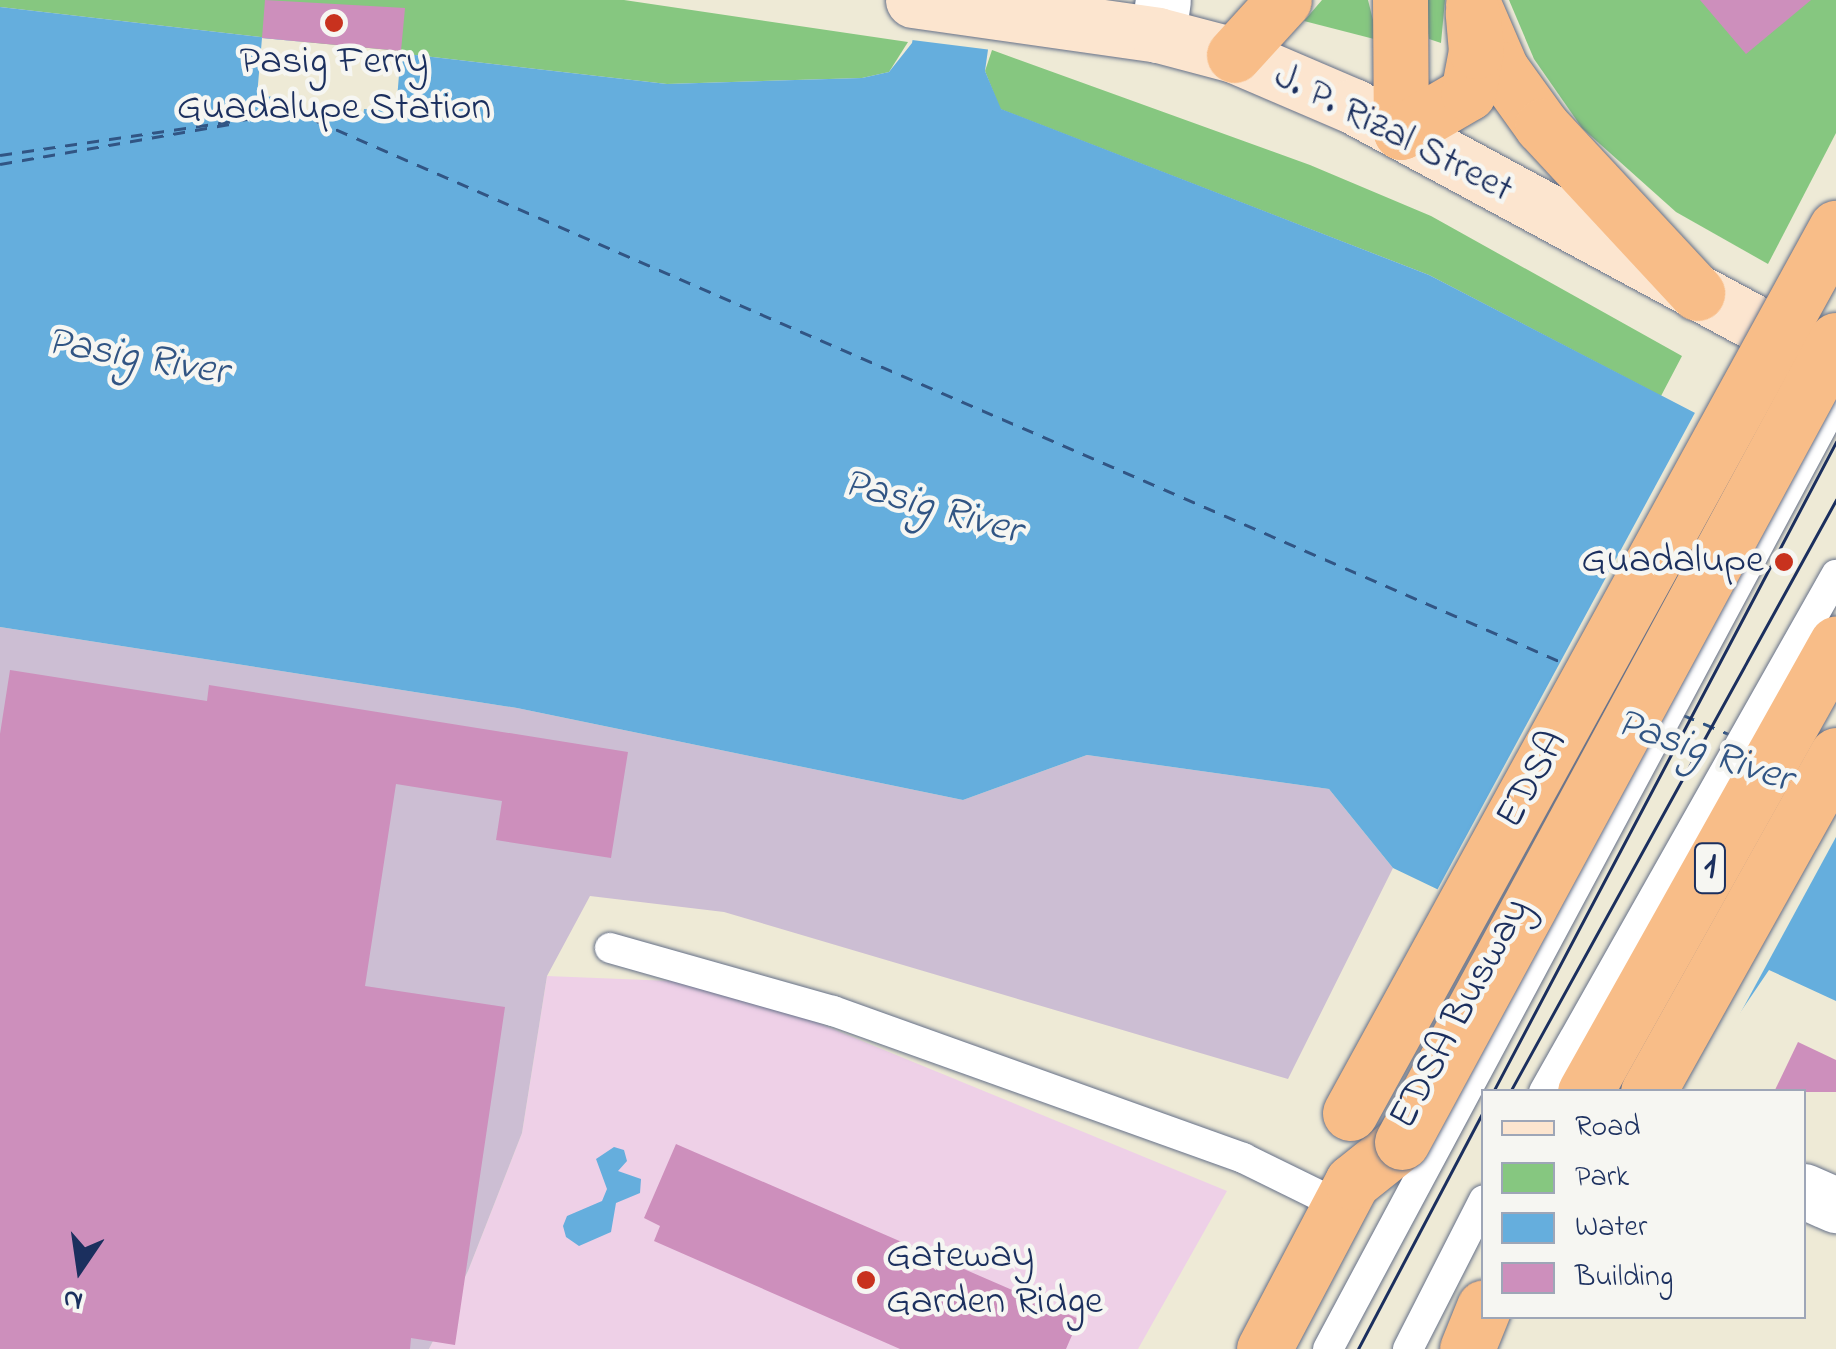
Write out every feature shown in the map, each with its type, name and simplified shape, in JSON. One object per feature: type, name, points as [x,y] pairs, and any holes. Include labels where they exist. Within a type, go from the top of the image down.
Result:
[{"type":"highway","points":[[1234,54],[1284,0]]},
{"type":"highway","points":[[1400,0],[1402,132],[1468,93],[1476,51],[1472,2]]},
{"type":"highway","points":[[1472,2],[1501,68],[1542,126],[1697,294]]},
{"type":"highway","name":"EDSA","points":[[1264,1349],[1346,1194],[1350,1114],[1836,228]]},
{"type":"highway","name":"EDSA","points":[[1346,1194],[1416,1149],[1836,340]]},
{"type":"highway","name":"1","points":[[1587,1089],[1836,644]]},
{"type":"highway","name":"1","points":[[1650,1089],[1836,755]]},
{"type":"highway","points":[[1466,1349],[1481,1314]]},
{"type":"highway","points":[[1489,1349],[1510,1319]]},
{"type":"main road","name":"J. P. Rizal Street","points":[[915,0],[996,12],[1161,17],[1402,132],[1836,366]]},
{"type":"street","points":[[1806,1192],[1836,1205]]},
{"type":"lane","name":"EDSA Busway","points":[[1328,1349],[1416,1149],[1836,400]]},
{"type":"lane","points":[[1546,1089],[1836,575]]},
{"type":"lane","points":[[610,948],[833,1010],[1346,1194]]},
{"type":"lane","points":[[1408,1349],[1481,1206]]},
{"type":"shaded area","points":[[0,627],[517,708],[963,800],[1087,755],[1329,789],[1393,868],[1288,1079],[724,912],[590,896],[547,976],[522,1133],[468,1271],[429,1349],[0,1349]]},
{"type":"shaded area","points":[[547,976],[721,983],[1227,1191],[1138,1349],[429,1349],[468,1271],[522,1133]]},
{"type":"green space","points":[[0,0],[624,0],[908,42],[889,72],[862,78],[667,84],[0,7]]},
{"type":"green space","points":[[1322,0],[1368,0],[1378,40],[1304,21]]},
{"type":"green space","points":[[1422,0],[1445,0],[1441,43],[1429,39]]},
{"type":"green space","points":[[1509,0],[1836,0],[1836,133],[1768,264],[1676,212],[1582,128],[1534,59]]},
{"type":"green space","points":[[992,50],[1310,165],[1431,216],[1682,356],[1661,396],[1429,275],[1000,109],[985,71]]},
{"type":"water","name":"Pasig River","points":[[920,0],[995,0],[985,71],[1001,109],[1429,275],[1836,486],[1836,1001],[1769,970],[1729,1029],[1393,868],[1329,789],[1087,755],[963,800],[517,708],[0,627],[0,7],[667,84],[862,78],[889,72],[912,43]]},
{"type":"water","points":[[614,1147],[624,1150],[627,1161],[618,1171],[641,1179],[640,1193],[616,1203],[611,1232],[579,1246],[566,1237],[563,1226],[567,1216],[602,1201],[607,1189],[596,1159]]},
{"type":"pier","points":[[917,0],[998,0],[992,50],[912,40]]},
{"type":"pier","points":[[262,38],[401,51],[396,111],[364,109],[363,118],[278,110],[279,97],[257,96]]},
{"type":"pier","points":[[1697,409],[1836,480],[1836,837],[1729,1034],[1435,894]]},
{"type":"building","name":"Pasig Ferry Guadalupe Station","points":[[265,0],[405,8],[401,51],[262,38]]},
{"type":"building","points":[[1700,0],[1811,0],[1746,54]]},
{"type":"building","points":[[10,670],[207,701],[209,685],[628,752],[611,858],[496,840],[502,801],[396,784],[365,986],[505,1007],[455,1345],[411,1338],[410,1349],[0,1349],[0,734]]},
{"type":"building","points":[[1798,1042],[1836,1060],[1836,1092],[1775,1089]]},
{"type":"building","name":"Gateway Garden Ridge","points":[[676,1144],[1079,1319],[1066,1349],[900,1349],[654,1241],[660,1226],[644,1218]]},
{"type":"ferry route","points":[[0,155],[296,112],[1566,664]]},
{"type":"ferry route","points":[[0,164],[235,123]]},
{"type":"ferry route","points":[[1683,715],[1731,735]]},
{"type":"tram line","points":[[1495,1089],[1836,442]]},
{"type":"tram line","points":[[1512,1089],[1836,500]]},
{"type":"tram line","points":[[1358,1349],[1481,1116]]},
{"type":"place","name":"Pasig Ferry Guadalupe Station","points":[[334,23]]},
{"type":"place","name":"Guadalupe","points":[[1784,562]]},
{"type":"place","name":"Gateway Garden Ridge","points":[[866,1280]]}]
